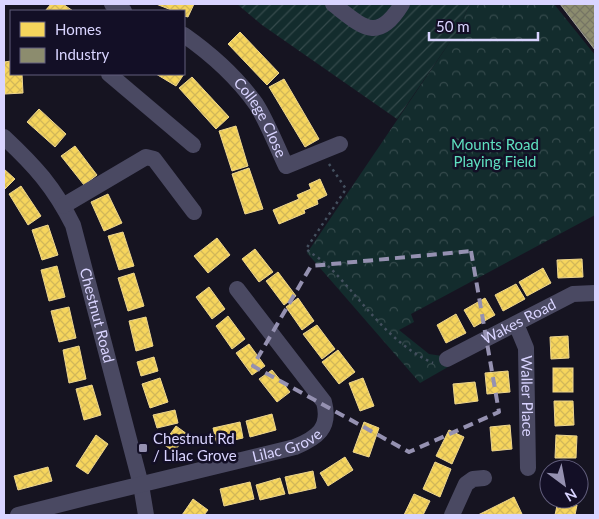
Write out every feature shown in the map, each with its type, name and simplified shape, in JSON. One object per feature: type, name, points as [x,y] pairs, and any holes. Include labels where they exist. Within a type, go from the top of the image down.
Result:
[{"type":"street","points":[[333,4],[361,25],[370,28],[386,25],[394,17],[402,4]]},
{"type":"street","name":"College Close","points":[[185,36],[233,76],[256,105],[286,166],[340,144]]},
{"type":"street","points":[[110,75],[193,145]]},
{"type":"street","name":"Chestnut Road","points":[[4,137],[40,171],[54,190],[73,225],[141,485],[146,515]]},
{"type":"street","points":[[63,206],[146,157],[154,159],[194,212]]},
{"type":"street","name":"Lilac Grove","points":[[18,515],[296,447],[316,436],[324,427],[326,410],[320,395],[237,289]]},
{"type":"street","name":"Wakes Road","points":[[447,359],[573,294],[595,293]]},
{"type":"street","name":"Waller Place","points":[[516,324],[526,348],[528,468]]},
{"type":"street","points":[[452,515],[466,484],[473,479],[484,478]]},
{"type":"path","points":[[321,152],[346,189],[306,249],[324,262],[386,331],[434,364],[447,359]]},
{"type":"highlighted area","points":[[471,251],[499,412],[409,452],[253,366],[311,266]]},
{"type":"green space","points":[[237,4],[470,4],[456,33],[397,119],[262,25]]},
{"type":"green space","name":"Mounts Road Playing Field","points":[[470,4],[554,4],[595,55],[595,215],[411,314],[414,322],[399,330],[429,354],[442,356],[448,367],[420,383],[307,253],[456,33]]},
{"type":"building: Homes","points":[[51,4],[63,4],[72,10],[46,10]]},
{"type":"building: Homes","points":[[156,4],[194,4],[188,17],[185,16],[185,10],[171,10]]},
{"type":"building: Homes","points":[[240,32],[279,73],[267,85],[228,44]]},
{"type":"building: Homes","points":[[10,61],[10,75],[22,75],[23,93],[5,94],[4,62]]},
{"type":"building: Homes","points":[[158,75],[183,75],[176,86]]},
{"type":"building: Homes","points":[[192,77],[229,117],[216,129],[179,88]]},
{"type":"building: Homes","points":[[284,79],[319,139],[305,147],[269,87]]},
{"type":"building: Homes","points":[[39,109],[66,134],[55,147],[27,122]]},
{"type":"building: Homes","points":[[236,126],[248,166],[232,171],[219,131]]},
{"type":"building: Homes","points":[[75,146],[97,175],[84,185],[61,156]]},
{"type":"building: Homes","points":[[249,168],[263,209],[245,214],[232,174]]},
{"type":"building: Homes","points":[[4,169],[15,179],[4,190]]},
{"type":"building: Homes","points":[[320,179],[327,195],[317,200],[318,204],[304,210],[305,213],[279,224],[273,210],[299,199],[297,195],[311,189],[309,184]]},
{"type":"building: Homes","points":[[21,186],[41,216],[28,225],[9,194]]},
{"type":"building: Homes","points":[[108,194],[122,223],[104,231],[91,202]]},
{"type":"building: Homes","points":[[48,225],[58,255],[42,260],[32,230]]},
{"type":"building: Homes","points":[[123,232],[134,266],[119,270],[108,236]]},
{"type":"building: Homes","points":[[217,238],[230,255],[208,273],[194,256]]},
{"type":"building: Homes","points":[[255,249],[273,272],[259,282],[242,259]]},
{"type":"building: Homes","points":[[582,259],[583,277],[558,278],[557,260]]},
{"type":"building: Homes","points":[[57,266],[65,297],[49,301],[41,270]]},
{"type":"building: Homes","points":[[543,268],[551,283],[527,296],[519,282]]},
{"type":"building: Homes","points":[[278,272],[296,296],[284,305],[266,281]]},
{"type":"building: Homes","points":[[134,273],[144,306],[128,311],[118,278]]},
{"type":"building: Homes","points":[[516,284],[525,299],[503,311],[495,295]]},
{"type":"building: Homes","points":[[209,287],[225,309],[212,319],[196,297]]},
{"type":"building: Homes","points":[[298,298],[314,321],[302,330],[286,307]]},
{"type":"building: Homes","points":[[485,298],[495,315],[474,327],[464,310]]},
{"type":"building: Homes","points":[[69,307],[76,338],[59,342],[51,311]]},
{"type":"building: Homes","points":[[456,314],[466,333],[446,343],[437,325]]},
{"type":"building: Homes","points":[[228,316],[245,339],[232,349],[216,326]]},
{"type":"building: Homes","points":[[146,317],[153,346],[136,351],[129,321]]},
{"type":"building: Homes","points":[[317,325],[335,349],[322,359],[303,334]]},
{"type":"building: Homes","points":[[568,336],[569,358],[551,359],[550,337]]},
{"type":"building: Homes","points":[[249,344],[265,366],[252,375],[236,353]]},
{"type":"building: Homes","points":[[79,346],[86,379],[69,383],[63,350]]},
{"type":"building: Homes","points":[[338,350],[355,372],[339,384],[322,362]]},
{"type":"building: Homes","points":[[154,357],[158,371],[141,376],[137,362]]},
{"type":"building: Homes","points":[[553,368],[573,368],[573,392],[553,392]]},
{"type":"building: Homes","points":[[272,370],[290,392],[277,402],[259,379]]},
{"type":"building: Homes","points":[[508,371],[510,392],[487,394],[485,373]]},
{"type":"building: Homes","points":[[160,378],[168,402],[150,408],[142,384]]},
{"type":"building: Homes","points":[[363,378],[374,406],[360,411],[349,383]]},
{"type":"building: Homes","points":[[475,382],[478,401],[455,404],[453,384]]},
{"type":"building: Homes","points":[[92,385],[101,415],[84,420],[76,389]]},
{"type":"building: Homes","points":[[554,401],[573,401],[574,425],[555,426]]},
{"type":"building: Homes","points":[[175,410],[178,423],[157,428],[153,415]]},
{"type":"building: Homes","points":[[272,414],[276,430],[250,437],[246,421]]},
{"type":"building: Homes","points":[[240,422],[243,438],[217,444],[213,428]]},
{"type":"building: Homes","points":[[364,422],[379,428],[369,457],[353,452]]},
{"type":"building: Homes","points":[[510,425],[512,449],[492,451],[490,427]]},
{"type":"building: Homes","points":[[176,426],[187,434],[174,452],[163,444]]},
{"type":"building: Homes","points":[[449,430],[464,437],[452,464],[436,456]]},
{"type":"building: Homes","points":[[96,435],[108,444],[88,474],[76,466]]},
{"type":"building: Homes","points":[[556,435],[577,436],[576,458],[555,458]]},
{"type":"building: Homes","points":[[345,457],[353,470],[328,486],[320,473]]},
{"type":"building: Homes","points":[[435,462],[451,469],[440,497],[423,489]]},
{"type":"building: Homes","points":[[48,467],[52,481],[18,490],[14,476]]},
{"type":"building: Homes","points":[[313,471],[316,488],[289,494],[285,477]]},
{"type":"building: Homes","points":[[280,478],[285,494],[260,500],[256,485]]},
{"type":"building: Homes","points":[[250,482],[254,499],[224,506],[220,489]]},
{"type":"building: Homes","points":[[414,494],[430,501],[423,515],[404,515]]},
{"type":"building: Homes","points":[[514,497],[522,514],[478,515]]},
{"type":"building: Homes","points":[[193,499],[208,510],[204,515],[182,515]]},
{"type":"building: Homes","points":[[556,509],[576,509],[575,515],[555,515]]},
{"type":"building: Industry","points":[[560,4],[595,4],[595,50]]},
{"type":"place","name":"Chestnut Rd / Lilac Grove","points":[[143,448]]}]
